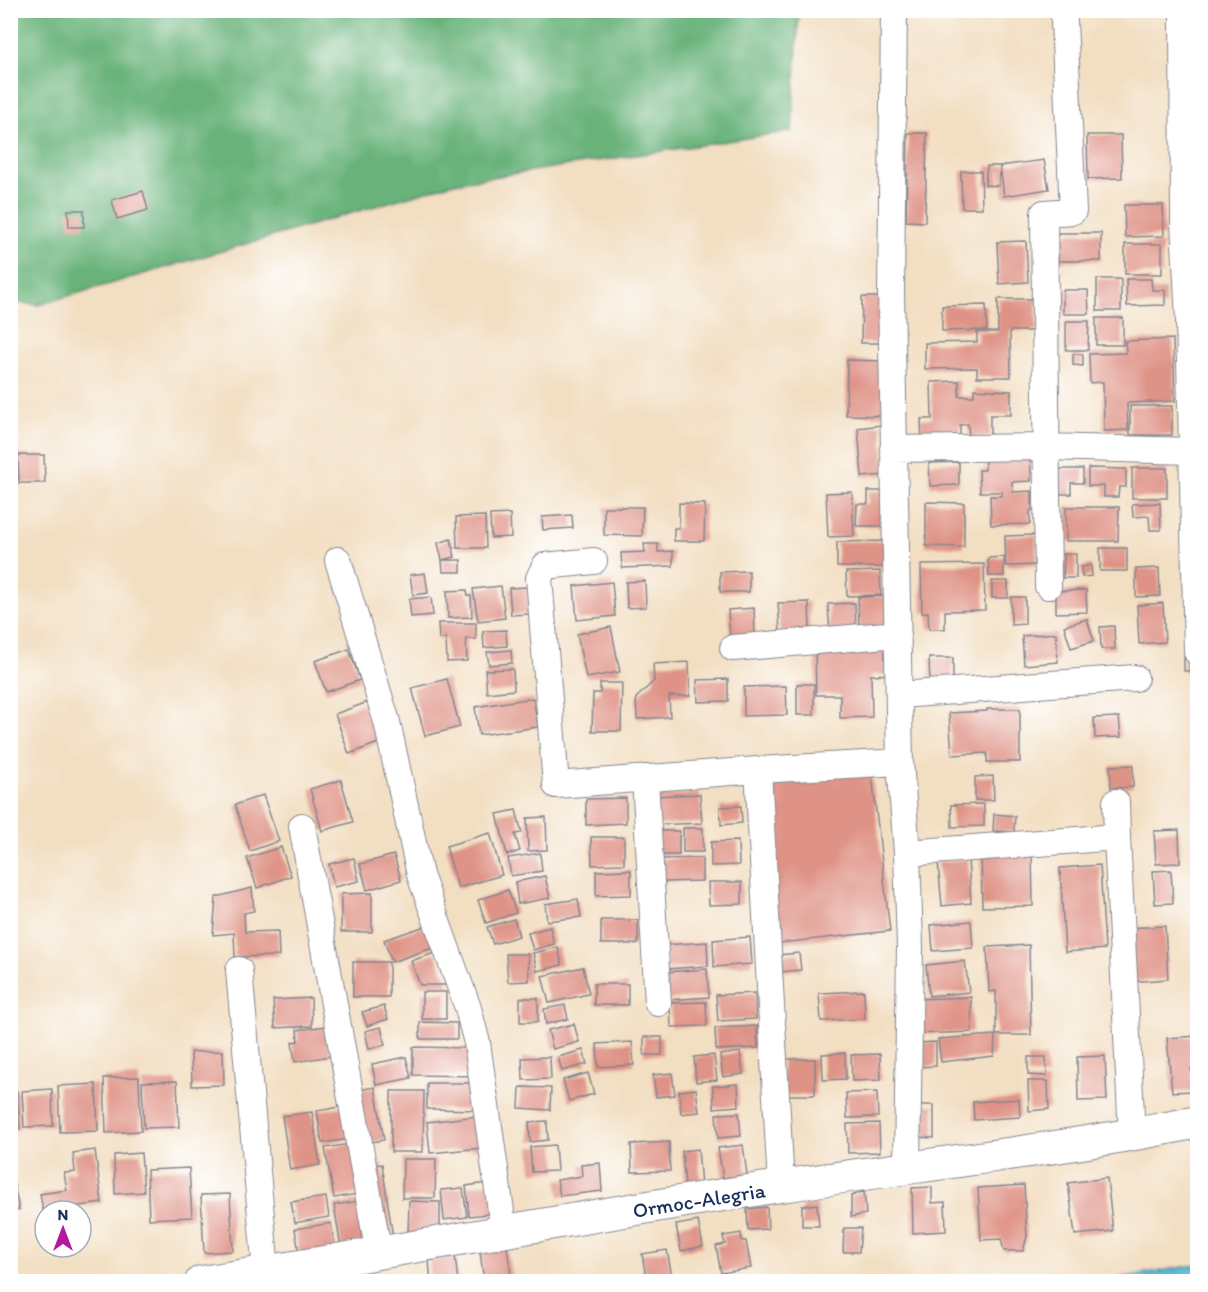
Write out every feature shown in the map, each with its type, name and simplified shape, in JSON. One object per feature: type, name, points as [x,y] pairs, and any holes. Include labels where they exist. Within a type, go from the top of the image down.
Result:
[{"type":"street","points":[[894,10],[891,258],[893,449],[900,762],[907,853],[910,947],[908,1169]]},
{"type":"street","points":[[1183,17],[1191,222],[1194,413],[1191,451],[1195,512],[1197,652]]},
{"type":"street","points":[[1048,586],[1044,213],[1073,211],[1064,21]]},
{"type":"street","points":[[893,449],[1046,447],[1191,451]]},
{"type":"street","points":[[338,560],[387,722],[420,875],[468,1008],[477,1043],[504,1232]]},
{"type":"street","points":[[594,561],[545,566],[539,578],[556,785],[900,762]]},
{"type":"street","points":[[733,648],[898,634]]},
{"type":"street","points":[[899,695],[1135,678]]},
{"type":"street","points":[[758,770],[781,1186]]},
{"type":"street","points":[[645,778],[658,1003]]},
{"type":"street","points":[[1116,801],[1132,1135]]},
{"type":"street","points":[[302,826],[379,1254]]},
{"type":"street","points":[[907,853],[1117,837]]},
{"type":"street","points":[[239,970],[266,1272]]},
{"type":"street","name":"Ormoc-Alegria","points":[[201,1281],[379,1254],[781,1186],[1132,1135],[1197,1122]]},
{"type":"green space","points":[[11,11],[799,11],[792,131],[454,183],[38,305],[11,302]]},
{"type":"water","points":[[1197,1265],[1197,1281],[1099,1281]]},
{"type":"building","points":[[908,133],[927,133],[925,222],[906,221]]},
{"type":"building","points":[[1087,135],[1121,135],[1122,178],[1088,179]]},
{"type":"building","points":[[1044,160],[1049,189],[1004,196],[1000,166]]},
{"type":"building","points":[[987,166],[1000,166],[999,186],[985,185]]},
{"type":"building","points":[[961,171],[981,171],[982,208],[962,208]]},
{"type":"building","points":[[143,191],[148,210],[117,219],[112,200]]},
{"type":"building","points":[[1124,205],[1163,205],[1164,236],[1125,237]]},
{"type":"building","points":[[68,210],[84,210],[84,227],[69,227]]},
{"type":"building","points":[[1058,233],[1101,233],[1101,261],[1058,261]]},
{"type":"building","points":[[1026,241],[1028,282],[999,284],[997,242]]},
{"type":"building","points":[[1125,244],[1162,244],[1162,274],[1125,274]]},
{"type":"building","points":[[1097,279],[1121,279],[1121,311],[1097,311]]},
{"type":"building","points":[[1126,279],[1151,279],[1152,290],[1165,290],[1165,305],[1127,306]]},
{"type":"building","points":[[1063,290],[1088,290],[1089,314],[1063,314]]},
{"type":"building","points":[[862,297],[887,297],[886,343],[861,343]]},
{"type":"building","points":[[998,299],[1037,299],[1037,331],[1010,331],[1011,377],[977,377],[977,368],[925,369],[925,343],[977,342],[977,332],[998,332]]},
{"type":"building","points":[[986,305],[987,330],[942,331],[942,306]]},
{"type":"building","points":[[1096,318],[1123,318],[1123,345],[1096,345]]},
{"type":"building","points":[[1066,321],[1089,321],[1088,350],[1066,350]]},
{"type":"building","points":[[1173,339],[1175,401],[1127,403],[1128,430],[1104,431],[1103,382],[1090,383],[1089,354],[1126,353],[1125,341]]},
{"type":"building","points":[[1073,354],[1083,354],[1083,366],[1073,365]]},
{"type":"building","points":[[847,360],[885,361],[884,416],[846,415]]},
{"type":"building","points":[[959,381],[959,396],[974,396],[974,389],[1011,391],[1011,415],[990,415],[990,437],[969,437],[968,424],[960,425],[960,443],[922,444],[921,419],[932,419],[931,382]]},
{"type":"building","points":[[1130,406],[1172,406],[1172,435],[1130,435]]},
{"type":"building","points":[[881,425],[886,475],[862,477],[858,428]]},
{"type":"building","points":[[1030,449],[1031,481],[1012,482],[1013,492],[1032,491],[1030,524],[991,525],[990,496],[1002,496],[1002,492],[980,492],[979,470],[985,470],[985,450]]},
{"type":"building","points":[[18,455],[44,455],[45,483],[19,483]]},
{"type":"building","points":[[959,462],[959,485],[930,486],[929,463]]},
{"type":"building","points":[[1088,468],[1126,469],[1126,487],[1119,487],[1118,497],[1104,497],[1104,486],[1088,486]]},
{"type":"building","points":[[1132,468],[1167,468],[1167,498],[1132,498]]},
{"type":"building","points":[[1054,469],[1083,469],[1083,483],[1071,483],[1071,494],[1054,494]]},
{"type":"building","points":[[868,491],[887,491],[886,526],[856,526],[857,504],[868,504]]},
{"type":"building","points":[[852,492],[854,536],[828,537],[826,493]]},
{"type":"building","points":[[926,502],[964,503],[964,547],[926,546]]},
{"type":"building","points":[[679,503],[705,504],[704,541],[674,541],[674,528],[679,528]]},
{"type":"building","points":[[1160,503],[1161,530],[1150,530],[1149,516],[1133,517],[1132,504]]},
{"type":"building","points":[[604,507],[643,507],[642,536],[604,535]]},
{"type":"building","points":[[1066,507],[1119,507],[1118,541],[1066,541]]},
{"type":"building","points":[[510,514],[511,537],[491,538],[490,515]]},
{"type":"building","points":[[572,515],[573,528],[543,530],[542,517]]},
{"type":"building","points":[[485,516],[486,548],[457,548],[456,517]]},
{"type":"building","points":[[1036,535],[1037,565],[1006,566],[1005,536]]},
{"type":"building","points":[[451,539],[455,557],[442,560],[438,543]]},
{"type":"building","points":[[884,541],[885,567],[837,567],[837,542]]},
{"type":"building","points":[[644,544],[658,544],[658,552],[673,551],[673,566],[622,568],[621,553],[645,552]]},
{"type":"building","points":[[1100,548],[1127,548],[1127,571],[1100,571]]},
{"type":"building","points":[[1064,554],[1076,554],[1076,578],[1063,578]]},
{"type":"building","points":[[1004,557],[1004,576],[989,576],[988,558]]},
{"type":"building","points":[[442,560],[461,560],[461,572],[443,572]]},
{"type":"building","points":[[984,564],[985,610],[945,611],[945,629],[929,629],[928,612],[922,613],[921,565]]},
{"type":"building","points":[[1091,565],[1092,576],[1082,577],[1081,567]]},
{"type":"building","points":[[1159,568],[1160,596],[1136,597],[1136,569]]},
{"type":"building","points":[[749,571],[749,592],[720,592],[720,572]]},
{"type":"building","points":[[880,571],[881,595],[847,596],[846,572]]},
{"type":"building","points":[[425,573],[428,593],[413,595],[410,575]]},
{"type":"building","points":[[645,581],[646,607],[627,608],[626,582]]},
{"type":"building","points":[[992,581],[1008,581],[1008,598],[992,598]]},
{"type":"building","points":[[612,582],[615,616],[577,620],[574,586]]},
{"type":"building","points":[[501,586],[505,618],[478,621],[473,589]]},
{"type":"building","points":[[528,587],[529,614],[511,615],[509,588]]},
{"type":"building","points":[[467,590],[468,596],[471,596],[472,617],[448,618],[447,591]]},
{"type":"building","points":[[1086,590],[1087,612],[1056,613],[1056,591]]},
{"type":"building","points":[[894,596],[895,632],[859,633],[858,597]]},
{"type":"building","points":[[431,597],[433,615],[411,617],[409,599]]},
{"type":"building","points":[[1011,597],[1025,597],[1025,624],[1011,625]]},
{"type":"building","points":[[809,602],[810,631],[780,632],[778,603]]},
{"type":"building","points":[[855,603],[856,634],[830,635],[828,604]]},
{"type":"building","points":[[1163,603],[1165,642],[1139,644],[1137,605]]},
{"type":"building","points":[[754,608],[755,636],[730,638],[728,610]]},
{"type":"building","points":[[1087,619],[1094,641],[1071,648],[1064,626]]},
{"type":"building","points":[[438,623],[476,623],[476,639],[466,639],[467,661],[447,662],[446,638],[439,639]]},
{"type":"building","points":[[1114,626],[1115,649],[1101,649],[1100,627]]},
{"type":"building","points":[[611,627],[620,672],[586,678],[577,634]]},
{"type":"building","points":[[506,630],[507,646],[484,648],[483,631]]},
{"type":"building","points":[[1056,633],[1058,662],[1024,665],[1022,636]]},
{"type":"building","points":[[896,641],[897,674],[871,675],[872,717],[840,718],[840,695],[816,695],[815,648]]},
{"type":"building","points":[[349,649],[360,680],[326,692],[315,661]]},
{"type":"building","points":[[511,650],[512,663],[489,665],[487,652]]},
{"type":"building","points":[[1184,657],[1198,657],[1198,671],[1184,671]]},
{"type":"building","points":[[929,658],[953,658],[953,685],[930,685]]},
{"type":"building","points":[[689,662],[690,696],[669,696],[670,717],[637,719],[636,698],[654,681],[653,664]]},
{"type":"building","points":[[513,669],[514,690],[487,693],[485,670]]},
{"type":"building","points":[[447,679],[460,727],[425,736],[412,688]]},
{"type":"building","points":[[728,679],[728,701],[698,702],[697,680]]},
{"type":"building","points":[[600,683],[622,683],[621,731],[592,731],[593,693],[600,693]]},
{"type":"building","points":[[797,684],[814,684],[814,715],[797,715]]},
{"type":"building","points":[[786,686],[787,715],[744,716],[744,687]]},
{"type":"building","points":[[533,698],[538,727],[479,735],[475,707]]},
{"type":"building","points":[[368,702],[381,742],[349,754],[335,714]]},
{"type":"building","points":[[987,709],[1020,709],[1020,762],[987,762],[987,753],[952,755],[949,713],[987,711]]},
{"type":"building","points":[[1119,717],[1121,737],[1095,738],[1094,718]]},
{"type":"building","points":[[1133,765],[1133,787],[1111,788],[1110,766]]},
{"type":"building","points":[[871,767],[890,931],[780,943],[762,779]]},
{"type":"building","points":[[993,776],[994,800],[975,800],[975,777]]},
{"type":"building","points":[[341,780],[353,822],[322,831],[310,789]]},
{"type":"building","points":[[700,794],[702,823],[652,825],[650,796]]},
{"type":"building","points":[[263,795],[279,841],[250,851],[235,805]]},
{"type":"building","points":[[626,798],[626,823],[586,825],[586,799]]},
{"type":"building","points":[[984,804],[984,826],[952,827],[951,805]]},
{"type":"building","points":[[741,806],[742,823],[721,825],[720,807]]},
{"type":"building","points":[[516,810],[522,833],[515,834],[520,851],[507,855],[497,814]]},
{"type":"building","points":[[994,814],[1015,816],[1014,832],[993,831]]},
{"type":"building","points":[[546,817],[547,850],[528,851],[527,818]]},
{"type":"building","points":[[683,828],[703,828],[703,852],[683,852]]},
{"type":"building","points":[[1179,830],[1180,863],[1156,864],[1154,831]]},
{"type":"building","points":[[653,831],[679,831],[679,855],[653,855]]},
{"type":"building","points":[[490,833],[502,875],[458,888],[446,846]]},
{"type":"building","points":[[591,837],[624,837],[624,864],[592,865]]},
{"type":"building","points":[[738,841],[739,865],[711,866],[711,842]]},
{"type":"building","points":[[281,847],[291,876],[257,888],[247,858]]},
{"type":"building","points":[[1032,852],[1033,906],[982,907],[981,853]]},
{"type":"building","points":[[540,853],[542,871],[511,876],[508,858]]},
{"type":"building","points":[[394,855],[401,880],[367,890],[360,864]]},
{"type":"building","points":[[354,858],[359,881],[334,887],[329,864]]},
{"type":"building","points":[[702,858],[702,881],[661,882],[661,859]]},
{"type":"building","points":[[968,859],[971,903],[942,906],[938,862]]},
{"type":"building","points":[[1100,865],[1105,949],[1065,952],[1060,868]]},
{"type":"building","points":[[631,870],[631,895],[596,896],[596,871]]},
{"type":"building","points":[[1171,870],[1173,903],[1155,904],[1153,871]]},
{"type":"building","points":[[545,876],[550,898],[518,904],[515,882]]},
{"type":"building","points":[[708,882],[742,882],[742,904],[709,905]]},
{"type":"building","points":[[252,888],[254,911],[244,913],[245,932],[278,931],[279,956],[235,957],[234,933],[213,935],[216,897]]},
{"type":"building","points":[[508,890],[516,913],[486,923],[478,900]]},
{"type":"building","points":[[372,893],[372,932],[341,932],[341,894]]},
{"type":"building","points":[[578,899],[581,917],[547,921],[545,904]]},
{"type":"building","points":[[514,919],[519,936],[493,944],[487,927]]},
{"type":"building","points":[[601,920],[638,920],[638,944],[601,944]]},
{"type":"building","points":[[971,921],[973,948],[933,951],[931,925]]},
{"type":"building","points":[[428,925],[435,947],[392,962],[384,940]]},
{"type":"building","points":[[1165,926],[1168,979],[1130,982],[1126,928]]},
{"type":"building","points":[[550,927],[554,944],[533,950],[528,933]]},
{"type":"building","points":[[750,937],[752,964],[714,967],[713,940]]},
{"type":"building","points":[[707,942],[708,966],[667,969],[665,945]]},
{"type":"building","points":[[1029,945],[1031,1035],[996,1035],[996,991],[989,992],[987,947]]},
{"type":"building","points":[[558,947],[562,965],[537,971],[533,953]]},
{"type":"building","points":[[435,953],[449,985],[420,985],[411,961]]},
{"type":"building","points":[[799,953],[801,970],[780,972],[778,955]]},
{"type":"building","points":[[506,954],[528,954],[529,981],[508,982]]},
{"type":"building","points":[[965,961],[969,992],[929,996],[926,965]]},
{"type":"building","points":[[353,962],[389,962],[389,997],[353,997]]},
{"type":"building","points":[[583,967],[589,994],[549,1003],[542,976]]},
{"type":"building","points":[[707,969],[709,997],[668,1000],[665,972]]},
{"type":"building","points":[[594,984],[628,984],[628,1005],[594,1005]]},
{"type":"building","points":[[864,991],[865,1019],[821,1021],[819,993]]},
{"type":"building","points":[[422,992],[446,992],[446,1019],[422,1019]]},
{"type":"building","points":[[755,993],[756,1019],[718,1021],[716,995]]},
{"type":"building","points":[[971,997],[972,1032],[915,1034],[914,999]]},
{"type":"building","points":[[311,998],[312,1026],[275,1028],[273,1000]]},
{"type":"building","points":[[520,998],[538,998],[538,1022],[520,1022]]},
{"type":"building","points":[[706,1002],[707,1026],[671,1027],[670,1003]]},
{"type":"building","points":[[565,1005],[568,1019],[546,1024],[544,1009]]},
{"type":"building","points":[[384,1006],[388,1019],[367,1026],[362,1012]]},
{"type":"building","points":[[420,1022],[457,1023],[457,1039],[420,1039]]},
{"type":"building","points":[[574,1024],[579,1042],[553,1049],[548,1030]]},
{"type":"building","points":[[326,1026],[331,1056],[295,1062],[292,1042],[298,1041],[297,1030]]},
{"type":"building","points":[[757,1026],[758,1048],[716,1050],[715,1028]]},
{"type":"building","points":[[381,1027],[385,1045],[369,1049],[365,1031]]},
{"type":"building","points":[[995,1035],[994,1056],[941,1062],[938,1039]]},
{"type":"building","points":[[1198,1036],[1198,1068],[1191,1069],[1193,1091],[1172,1092],[1167,1038]]},
{"type":"building","points":[[644,1037],[662,1037],[662,1055],[644,1055]]},
{"type":"building","points":[[632,1042],[634,1065],[598,1067],[597,1044]]},
{"type":"building","points":[[936,1042],[936,1066],[918,1067],[917,1043]]},
{"type":"building","points":[[413,1047],[476,1048],[476,1076],[413,1075]]},
{"type":"building","points":[[583,1050],[587,1064],[562,1071],[558,1057]]},
{"type":"building","points":[[223,1051],[224,1085],[192,1086],[191,1052]]},
{"type":"building","points":[[740,1052],[743,1074],[723,1077],[720,1055]]},
{"type":"building","points":[[845,1053],[846,1079],[823,1080],[822,1054]]},
{"type":"building","points":[[880,1054],[881,1080],[852,1081],[851,1055]]},
{"type":"building","points":[[714,1055],[717,1080],[696,1082],[694,1057]]},
{"type":"building","points":[[1105,1056],[1107,1100],[1078,1101],[1077,1057]]},
{"type":"building","points":[[406,1057],[411,1078],[376,1085],[372,1064]]},
{"type":"building","points":[[550,1057],[551,1079],[523,1080],[522,1058]]},
{"type":"building","points":[[1028,1057],[1046,1057],[1047,1076],[1028,1075]]},
{"type":"building","points":[[782,1059],[815,1059],[815,1095],[782,1095]]},
{"type":"building","points":[[588,1073],[594,1094],[569,1101],[563,1080]]},
{"type":"building","points":[[672,1073],[675,1095],[656,1097],[653,1075]]},
{"type":"building","points":[[139,1077],[141,1131],[106,1133],[104,1078]]},
{"type":"building","points":[[177,1081],[179,1127],[144,1128],[142,1082]]},
{"type":"building","points":[[1028,1081],[1048,1081],[1049,1109],[1029,1111]]},
{"type":"building","points":[[427,1083],[482,1083],[482,1110],[427,1109]]},
{"type":"building","points":[[96,1084],[98,1131],[60,1132],[58,1086]]},
{"type":"building","points":[[738,1084],[739,1106],[714,1108],[713,1086]]},
{"type":"building","points":[[375,1087],[384,1140],[365,1143],[357,1090]]},
{"type":"building","points":[[520,1087],[551,1088],[550,1110],[519,1108]]},
{"type":"building","points":[[52,1089],[53,1126],[24,1127],[22,1091]]},
{"type":"building","points":[[696,1089],[699,1112],[681,1114],[679,1091]]},
{"type":"building","points":[[10,1091],[17,1091],[20,1129],[10,1130]]},
{"type":"building","points":[[391,1091],[424,1091],[423,1152],[391,1152]]},
{"type":"building","points":[[877,1092],[878,1117],[847,1118],[846,1093]]},
{"type":"building","points":[[1019,1099],[1020,1117],[974,1120],[973,1102]]},
{"type":"building","points":[[917,1105],[934,1105],[934,1138],[917,1137]]},
{"type":"building","points":[[345,1106],[350,1139],[322,1143],[317,1111]]},
{"type":"building","points":[[312,1112],[320,1165],[290,1170],[282,1116]]},
{"type":"building","points":[[739,1113],[741,1136],[718,1138],[716,1114]]},
{"type":"building","points":[[478,1116],[482,1148],[430,1153],[427,1122]]},
{"type":"building","points":[[547,1121],[548,1140],[530,1142],[529,1122]]},
{"type":"building","points":[[879,1123],[880,1152],[848,1153],[847,1124]]},
{"type":"building","points":[[669,1142],[670,1171],[632,1172],[631,1144]]},
{"type":"building","points":[[356,1143],[364,1193],[334,1198],[325,1148]]},
{"type":"building","points":[[555,1145],[557,1171],[532,1172],[530,1147]]},
{"type":"building","points":[[743,1145],[747,1175],[723,1178],[718,1148]]},
{"type":"building","points":[[698,1149],[701,1186],[685,1187],[682,1151]]},
{"type":"building","points":[[95,1150],[102,1203],[93,1204],[93,1199],[41,1199],[40,1194],[67,1190],[64,1173],[75,1172],[73,1153]]},
{"type":"building","points":[[141,1153],[144,1192],[115,1194],[114,1155]]},
{"type":"building","points":[[403,1159],[436,1159],[435,1198],[402,1198]]},
{"type":"building","points":[[10,1163],[19,1210],[10,1211]]},
{"type":"building","points":[[600,1163],[602,1191],[560,1196],[557,1180],[582,1176],[581,1165]]},
{"type":"building","points":[[382,1164],[393,1238],[379,1241],[367,1166]]},
{"type":"building","points":[[189,1168],[192,1217],[149,1219],[147,1170]]},
{"type":"building","points":[[1107,1178],[1113,1231],[1075,1235],[1068,1183]]},
{"type":"building","points":[[495,1182],[499,1213],[469,1216],[466,1186]]},
{"type":"building","points":[[1024,1185],[1027,1237],[1023,1251],[1004,1251],[1001,1239],[981,1240],[978,1188]]},
{"type":"building","points":[[932,1187],[932,1203],[945,1202],[946,1231],[913,1233],[912,1188]]},
{"type":"building","points":[[463,1188],[467,1217],[444,1220],[441,1190]]},
{"type":"building","points":[[864,1191],[866,1214],[851,1217],[851,1196]]},
{"type":"building","points":[[230,1194],[233,1251],[204,1253],[201,1195]]},
{"type":"building","points":[[326,1197],[329,1217],[295,1223],[291,1202]]},
{"type":"building","points":[[366,1200],[372,1243],[341,1248],[334,1205]]},
{"type":"building","points":[[409,1201],[440,1202],[440,1235],[408,1235]]},
{"type":"building","points":[[817,1204],[819,1226],[802,1226],[802,1206]]},
{"type":"building","points":[[767,1207],[768,1229],[748,1230],[747,1209]]},
{"type":"building","points":[[698,1221],[703,1246],[681,1251],[676,1225]]},
{"type":"building","points":[[331,1223],[336,1254],[300,1259],[295,1229]]},
{"type":"building","points":[[844,1228],[861,1228],[859,1252],[843,1252]]},
{"type":"building","points":[[741,1233],[742,1241],[746,1241],[751,1268],[721,1273],[716,1246],[725,1244],[723,1236]]},
{"type":"building","points":[[506,1240],[512,1282],[484,1282],[479,1244]]},
{"type":"building","points":[[667,1250],[673,1282],[631,1282],[631,1279],[646,1277],[642,1254]]},
{"type":"building","points":[[455,1255],[458,1282],[431,1282],[429,1261]]},
{"type":"building","points":[[341,1274],[342,1282],[296,1282]]}]
